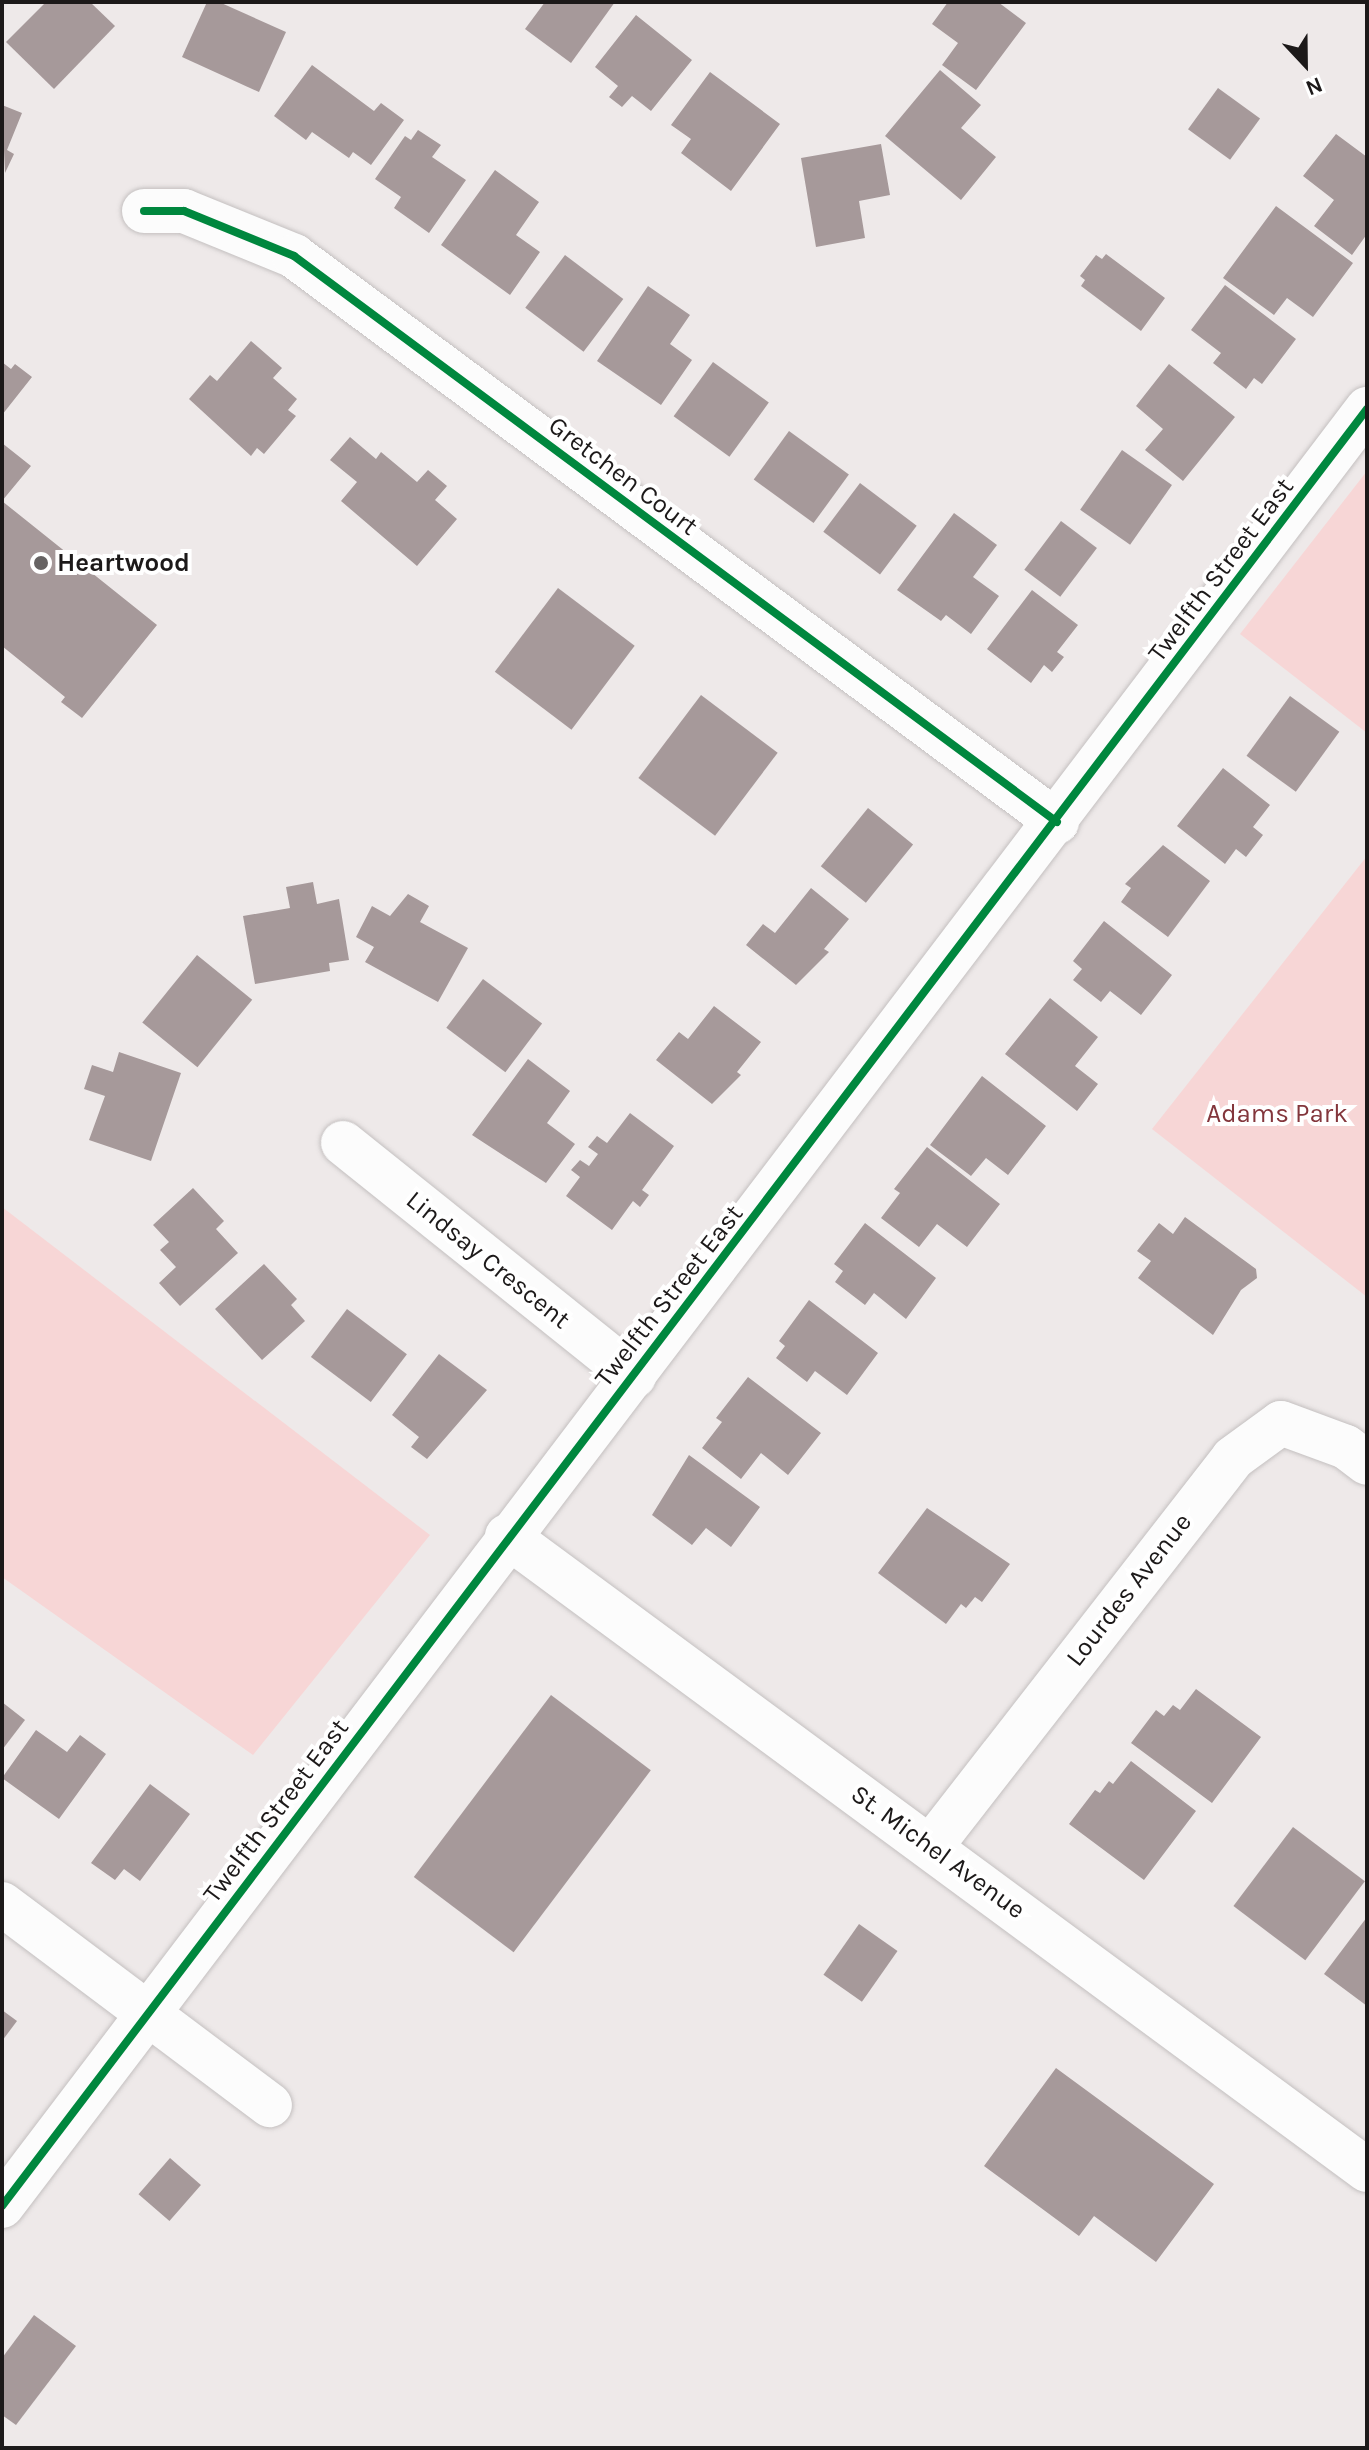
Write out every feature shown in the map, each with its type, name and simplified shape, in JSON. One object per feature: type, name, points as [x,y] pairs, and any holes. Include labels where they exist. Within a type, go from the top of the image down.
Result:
[{"type":"street","name":"Gretchen Court","points":[[144,211],[184,211],[294,256],[1057,822]]},
{"type":"street","name":"Twelfth Street East","points":[[2,2206],[150,2015],[507,1536],[634,1376],[1057,822],[1367,409]]},
{"type":"street","name":"Lindsay Crescent","points":[[343,1143],[634,1376]]},
{"type":"street","name":"Lourdes Avenue","points":[[932,1845],[1233,1458],[1281,1423],[1346,1447],[1367,1463]]},
{"type":"street","name":"St. Michel Avenue","points":[[507,1536],[761,1727],[932,1845],[1367,2170]]},
{"type":"street","points":[[2,1904],[270,2105]]},
{"type":"green space","points":[[1367,471],[1367,733],[1240,634]]},
{"type":"green space","name":"Adams Park","points":[[1367,856],[1367,1297],[1152,1129]]},
{"type":"green space","points":[[2,1207],[430,1535],[253,1755],[2,1577]]},
{"type":"building","points":[[46,2],[90,2],[115,26],[54,89],[6,42]]},
{"type":"building","points":[[207,2],[219,2],[286,32],[259,92],[182,57]]},
{"type":"building","points":[[545,2],[615,2],[571,63],[525,29]]},
{"type":"building","points":[[948,2],[998,2],[1026,23],[976,90],[942,65],[958,43],[932,24]]},
{"type":"building","points":[[636,15],[692,60],[651,111],[632,96],[622,107],[609,97],[618,86],[595,67]]},
{"type":"building","points":[[312,65],[374,111],[381,103],[404,120],[371,165],[353,152],[349,158],[312,132],[306,140],[274,116]]},
{"type":"building","points":[[940,70],[981,105],[961,128],[996,157],[961,200],[885,136]]},
{"type":"building","points":[[710,72],[780,124],[731,191],[681,153],[691,139],[671,125]]},
{"type":"building","points":[[1218,88],[1260,119],[1230,160],[1188,129]]},
{"type":"building","points":[[2,105],[22,113],[7,150],[14,154],[5,173]]},
{"type":"building","points":[[418,130],[441,145],[432,157],[466,180],[429,233],[394,208],[401,197],[375,179],[405,136],[411,140]]},
{"type":"building","points":[[1336,134],[1367,157],[1367,234],[1352,255],[1314,226],[1334,200],[1303,176]]},
{"type":"building","points":[[881,144],[890,195],[859,201],[865,238],[816,247],[801,158]]},
{"type":"building","points":[[495,170],[539,202],[516,235],[540,252],[510,295],[441,245]]},
{"type":"building","points":[[1276,206],[1353,263],[1313,317],[1287,298],[1274,315],[1223,278]]},
{"type":"building","points":[[1106,254],[1165,298],[1141,331],[1081,286],[1085,280],[1080,276],[1096,255],[1102,259]]},
{"type":"building","points":[[565,255],[623,299],[584,352],[525,308]]},
{"type":"building","points":[[1225,285],[1296,339],[1262,384],[1254,378],[1246,389],[1213,363],[1221,353],[1191,330]]},
{"type":"building","points":[[648,286],[690,315],[670,344],[692,360],[661,405],[597,361]]},
{"type":"building","points":[[251,341],[282,368],[273,378],[297,399],[288,410],[296,416],[264,454],[257,448],[251,456],[189,399],[210,375],[217,381]]},
{"type":"building","points":[[2,362],[11,369],[15,364],[32,377],[2,415]]},
{"type":"building","points":[[713,362],[769,403],[729,457],[674,416]]},
{"type":"building","points":[[1169,364],[1235,417],[1183,481],[1145,450],[1163,429],[1136,406]]},
{"type":"building","points":[[789,431],[849,474],[814,523],[754,480]]},
{"type":"building","points":[[350,437],[376,459],[381,452],[417,482],[428,470],[447,486],[435,500],[457,519],[417,566],[341,501],[357,482],[330,460]]},
{"type":"building","points":[[2,443],[31,466],[2,501]]},
{"type":"building","points":[[1122,450],[1172,485],[1130,545],[1080,510]]},
{"type":"building","points":[[860,483],[917,526],[880,574],[823,532]]},
{"type":"building","name":"Heartwood","points":[[2,501],[157,625],[82,718],[61,702],[65,697],[2,646]]},
{"type":"building","points":[[954,513],[997,545],[973,577],[999,596],[971,634],[946,615],[941,621],[897,590]]},
{"type":"building","points":[[1061,521],[1097,548],[1060,597],[1024,570]]},
{"type":"building","points":[[558,588],[635,646],[571,730],[495,672]]},
{"type":"building","points":[[1032,590],[1078,625],[1057,652],[1064,657],[1052,672],[1044,665],[1031,683],[987,649]]},
{"type":"building","points":[[701,695],[778,753],[715,836],[638,778]]},
{"type":"building","points":[[1290,696],[1339,732],[1296,792],[1247,756]]},
{"type":"building","points":[[1223,768],[1270,805],[1253,827],[1263,835],[1246,857],[1236,849],[1225,864],[1177,826]]},
{"type":"building","points":[[868,808],[913,845],[866,903],[821,866]]},
{"type":"building","points":[[1163,845],[1210,881],[1168,937],[1121,902],[1131,888],[1125,884]]},
{"type":"building","points":[[313,882],[317,904],[339,899],[349,960],[329,963],[330,971],[255,984],[243,916],[290,908],[286,887]]},
{"type":"building","points":[[811,888],[849,919],[824,949],[829,952],[796,985],[746,945],[763,924],[775,933]]},
{"type":"building","points":[[408,894],[429,906],[420,922],[468,948],[438,1002],[365,962],[374,947],[356,937],[372,906],[390,916]]},
{"type":"building","points":[[1104,921],[1172,975],[1141,1015],[1110,991],[1101,1002],[1073,980],[1082,969],[1073,961]]},
{"type":"building","points":[[197,955],[252,1000],[197,1067],[142,1023]]},
{"type":"building","points":[[483,979],[542,1024],[505,1072],[446,1028]]},
{"type":"building","points":[[1050,998],[1098,1037],[1075,1066],[1098,1084],[1077,1111],[1005,1054]]},
{"type":"building","points":[[714,1006],[761,1042],[737,1072],[741,1075],[712,1104],[656,1060],[679,1032],[688,1039]]},
{"type":"building","points":[[119,1052],[181,1073],[151,1161],[89,1140],[105,1096],[84,1089],[92,1065],[113,1072]]},
{"type":"building","points":[[528,1059],[570,1091],[547,1123],[575,1144],[546,1183],[472,1135]]},
{"type":"building","points":[[982,1076],[1046,1126],[1008,1175],[986,1158],[971,1176],[930,1145]]},
{"type":"building","points":[[630,1113],[674,1146],[642,1190],[649,1195],[640,1207],[633,1201],[612,1230],[566,1196],[580,1177],[571,1170],[580,1160],[589,1166],[598,1154],[588,1147],[597,1136],[607,1143]]},
{"type":"building","points":[[927,1147],[1000,1204],[967,1247],[937,1224],[919,1247],[881,1218],[900,1193],[894,1189]]},
{"type":"building","points":[[193,1188],[224,1221],[216,1229],[238,1253],[180,1306],[159,1283],[176,1267],[160,1250],[169,1242],[153,1225]]},
{"type":"building","points":[[1185,1217],[1256,1269],[1257,1278],[1241,1290],[1213,1335],[1138,1278],[1151,1261],[1137,1251],[1159,1223],[1173,1234]]},
{"type":"building","points":[[865,1223],[936,1278],[906,1319],[874,1293],[865,1305],[835,1282],[843,1271],[834,1264]]},
{"type":"building","points":[[264,1264],[297,1299],[291,1305],[305,1321],[262,1360],[215,1309]]},
{"type":"building","points":[[809,1300],[878,1353],[847,1395],[815,1371],[807,1382],[776,1358],[785,1346],[779,1341]]},
{"type":"building","points":[[347,1309],[407,1354],[371,1402],[311,1357]]},
{"type":"building","points":[[439,1354],[487,1390],[427,1459],[411,1447],[419,1437],[392,1415]]},
{"type":"building","points":[[748,1377],[821,1433],[788,1475],[761,1453],[741,1479],[702,1448],[722,1422],[716,1418]]},
{"type":"building","points":[[689,1455],[760,1507],[731,1547],[706,1528],[692,1545],[652,1515]]},
{"type":"building","points":[[927,1508],[1010,1564],[982,1602],[975,1597],[966,1608],[961,1604],[946,1624],[878,1573]]},
{"type":"building","points":[[1196,1689],[1261,1737],[1212,1803],[1131,1743],[1156,1710],[1164,1716],[1173,1705],[1180,1710]]},
{"type":"building","points":[[551,1695],[651,1770],[514,1952],[414,1877]]},
{"type":"building","points":[[2,1702],[25,1720],[2,1750]]},
{"type":"building","points":[[36,1730],[67,1752],[80,1735],[106,1754],[59,1819],[2,1778]]},
{"type":"building","points":[[1131,1761],[1196,1811],[1144,1880],[1069,1824],[1095,1790],[1100,1793],[1109,1781],[1113,1784]]},
{"type":"building","points":[[150,1784],[190,1814],[140,1881],[124,1869],[115,1880],[91,1863]]},
{"type":"building","points":[[1293,1827],[1365,1881],[1305,1960],[1233,1906]]},
{"type":"building","points":[[1367,1917],[1367,2006],[1324,1974]]},
{"type":"building","points":[[859,1924],[898,1951],[862,2002],[823,1975]]},
{"type":"building","points":[[2,2010],[17,2021],[2,2041]]},
{"type":"building","points":[[1056,2068],[1214,2184],[1156,2262],[1094,2216],[1079,2236],[984,2166]]},
{"type":"building","points":[[170,2158],[201,2185],[169,2221],[139,2194]]},
{"type":"building","points":[[34,2315],[76,2346],[16,2425],[2,2415],[2,2358]]},
{"type":"cycle path","points":[[144,211],[184,211],[294,256],[1057,822]]},
{"type":"cycle path","points":[[2,2206],[1367,409]]},
{"type":"place","name":"Heartwood","points":[[41,563]]}]
